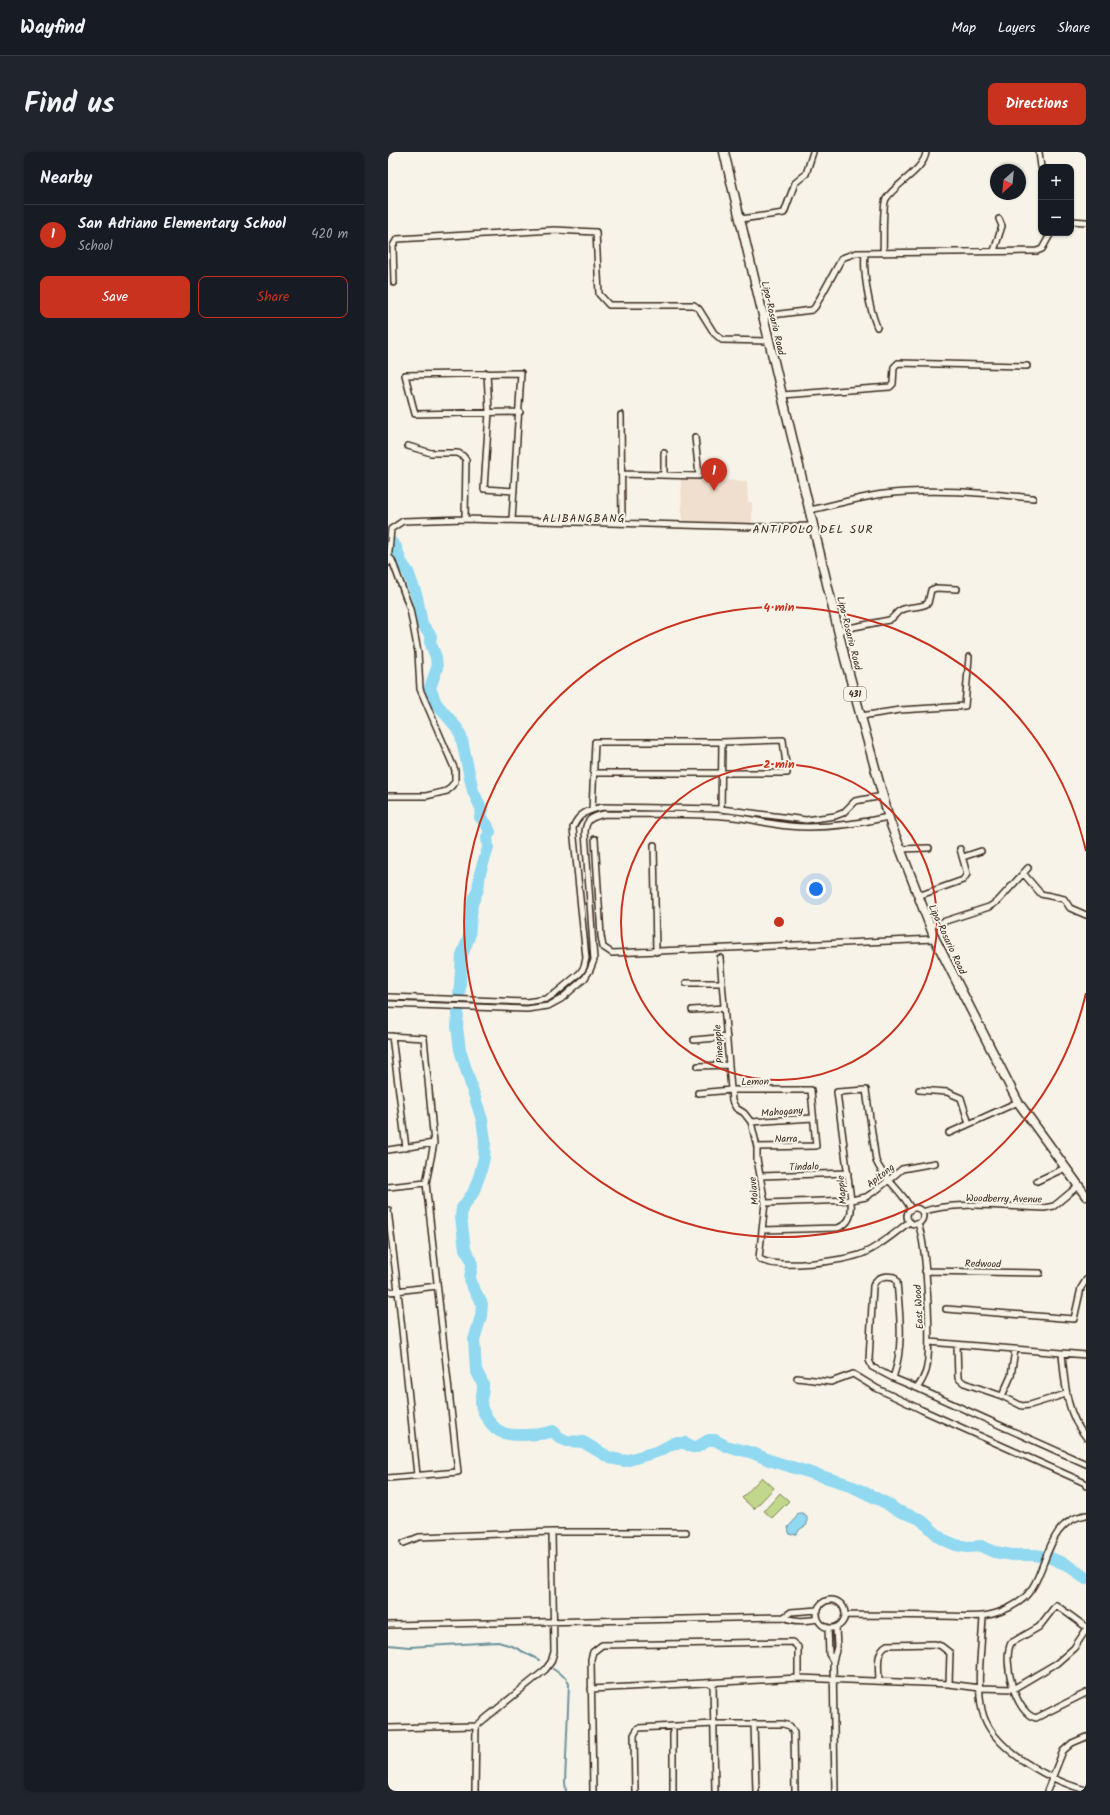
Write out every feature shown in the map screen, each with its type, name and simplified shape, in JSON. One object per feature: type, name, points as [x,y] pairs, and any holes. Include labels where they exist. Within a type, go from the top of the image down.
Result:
[{"type":"main road","name":"Lipa-Rosario Road","points":[[724,152],[813,526],[888,817],[935,939],[1018,1102],[1086,1196]]},
{"type":"street","points":[[741,219],[784,213],[795,182],[806,174],[813,152]]},
{"type":"street","points":[[883,252],[886,200],[892,191],[923,161],[926,152]]},
{"type":"street","points":[[1039,152],[1041,164]]},
{"type":"street","points":[[994,251],[1002,226],[999,220]]},
{"type":"street","points":[[1074,221],[1086,222]]},
{"type":"street","points":[[394,283],[393,246],[397,239],[554,230],[596,232],[599,294],[609,305],[694,305],[700,309],[714,334],[722,340],[768,340]]},
{"type":"street","points":[[764,316],[812,310],[842,258],[848,255],[883,252],[1037,251],[1042,249],[1049,236]]},
{"type":"street","points":[[865,253],[864,267],[877,327]]},
{"type":"street","points":[[782,395],[890,388],[893,384],[894,367],[898,363],[1027,366]]},
{"type":"street","points":[[512,520],[520,412],[521,372],[405,375],[415,414],[520,412]]},
{"type":"street","points":[[487,373],[489,412],[484,490],[514,491]]},
{"type":"street","points":[[621,415],[622,523]]},
{"type":"street","points":[[621,474],[699,476],[695,437]]},
{"type":"street","points":[[408,446],[431,453],[458,453],[463,456],[466,460],[465,519]]},
{"type":"street","points":[[664,453],[664,475]]},
{"type":"street","points":[[810,510],[883,494],[930,490],[975,492],[1033,498]]},
{"type":"street","points":[[388,563],[390,557],[391,529],[403,521],[465,519],[754,527],[813,526]]},
{"type":"street","points":[[388,796],[426,796],[447,791],[455,782],[455,770],[420,689],[418,652],[410,609],[390,557]]},
{"type":"street","points":[[839,630],[889,620],[905,609],[924,606],[928,602],[931,590],[936,588],[957,589]]},
{"type":"street","points":[[861,716],[900,710],[965,706],[969,657]]},
{"type":"street","points":[[592,810],[595,742],[722,742],[783,740],[787,773],[594,773]]},
{"type":"street","points":[[721,816],[722,742]]},
{"type":"street","points":[[388,997],[527,1002],[546,999],[556,993],[584,967],[586,958],[573,828],[575,821],[580,815],[592,810],[603,808],[721,809],[806,820],[835,816],[843,813],[855,801],[883,796]]},
{"type":"street","points":[[843,813],[846,823]]},
{"type":"street","points":[[388,1004],[527,1009],[548,1006],[560,999],[585,978],[594,960],[585,832],[585,824],[592,817],[604,814],[721,816],[806,827],[866,822],[888,817]]},
{"type":"street","points":[[595,839],[603,946],[607,951],[618,953],[656,952],[935,939]]},
{"type":"street","points":[[654,845],[656,952]]},
{"type":"street","points":[[900,849],[930,848]]},
{"type":"street","points":[[918,896],[963,880],[966,874],[960,849]]},
{"type":"street","points":[[963,857],[981,851]]},
{"type":"street","points":[[930,926],[989,907],[998,901],[1028,868]]},
{"type":"street","points":[[1023,874],[1041,894],[1064,899],[1070,908],[1086,915]]},
{"type":"street","name":"Pineapple","points":[[720,958],[732,1101],[736,1108],[744,1113],[751,1122]]},
{"type":"street","points":[[686,984],[722,983]]},
{"type":"street","points":[[692,1010],[724,1008]]},
{"type":"street","points":[[388,1478],[458,1472],[426,1183],[434,1143],[424,1038],[390,1036],[406,1148]]},
{"type":"street","points":[[694,1040],[727,1037]]},
{"type":"street","points":[[698,1066],[729,1065]]},
{"type":"street","name":"Lemon","points":[[698,1093],[731,1090],[811,1090],[813,1118]]},
{"type":"street","name":"Mapple","points":[[762,1230],[838,1228],[844,1226],[850,1220],[852,1210],[851,1200],[837,1092],[866,1090],[876,1161],[880,1170],[889,1180]]},
{"type":"street","points":[[919,1090],[947,1092],[961,1098],[969,1124]]},
{"type":"street","points":[[949,1134],[1018,1102]]},
{"type":"street","name":"Mahogany","points":[[751,1122],[813,1118]]},
{"type":"street","name":"Narra","points":[[757,1147],[816,1146],[813,1118]]},
{"type":"street","name":"Molave","points":[[751,1122],[757,1147],[757,1159],[765,1203],[759,1258],[762,1261],[772,1264],[842,1260],[863,1253],[880,1244],[909,1222]]},
{"type":"street","points":[[388,1150],[434,1143]]},
{"type":"street","name":"Apitong","points":[[765,1203],[851,1200],[866,1197],[902,1169],[935,1163]]},
{"type":"street","points":[[1037,1181],[1065,1168]]},
{"type":"street","name":"Tindalo","points":[[761,1176],[848,1173]]},
{"type":"street","points":[[889,1180],[902,1193],[911,1209]]},
{"type":"street","points":[[388,1187],[426,1183]]},
{"type":"street","name":"Woodberry Avenue","points":[[922,1212],[935,1207],[951,1206],[1044,1208],[1054,1206],[1078,1186]]},
{"type":"street","points":[[915,1208],[922,1212],[923,1219],[918,1224],[912,1224],[909,1222],[907,1215],[911,1209],[915,1208]]},
{"type":"street","points":[[388,1210],[417,1475]]},
{"type":"street","name":"East Wood","points":[[917,1388],[926,1371],[929,1342],[925,1272],[921,1231],[918,1224]]},
{"type":"street","name":"Redwood","points":[[925,1272],[1040,1273]]},
{"type":"street","points":[[892,1378],[898,1363],[901,1328],[897,1280],[896,1278],[890,1276],[877,1279],[874,1286],[869,1363],[874,1369],[892,1378],[1085,1463]]},
{"type":"street","points":[[946,1309],[1074,1319],[1081,1288],[1086,1280]]},
{"type":"street","points":[[388,1292],[437,1286]]},
{"type":"street","points":[[929,1342],[1086,1355]]},
{"type":"street","points":[[957,1345],[958,1375],[960,1380],[1002,1396],[1022,1406],[1066,1394]]},
{"type":"street","points":[[1002,1396],[1011,1376],[1015,1350]]},
{"type":"street","points":[[1062,1354],[1066,1394],[1071,1413],[1080,1430],[1086,1437]]},
{"type":"street","points":[[798,1378],[831,1382],[853,1374],[876,1388],[1085,1483],[1086,1486]]},
{"type":"street","points":[[845,1615],[983,1616],[1007,1609],[1020,1602],[1030,1589],[1042,1567],[1056,1535],[1064,1525],[1076,1517],[1086,1515]]},
{"type":"street","points":[[404,1543],[419,1537],[552,1532],[686,1532]]},
{"type":"street","points":[[388,1728],[476,1726],[545,1670],[551,1662],[554,1652],[552,1532]]},
{"type":"street","points":[[832,1601],[843,1607],[845,1615],[842,1623],[836,1628],[828,1628],[818,1620],[818,1610],[824,1603],[832,1601]]},
{"type":"street","points":[[591,1689],[798,1678],[949,1684],[980,1688],[1013,1689],[1057,1663],[1074,1648],[1086,1629],[1056,1605],[1039,1628],[1014,1640],[1009,1647],[1008,1653],[1013,1689],[1028,1714],[1036,1718],[1086,1693]]},
{"type":"street","points":[[784,1617],[791,1612],[818,1610]]},
{"type":"street","points":[[983,1616],[980,1688],[982,1711],[992,1733],[1017,1757],[1070,1786],[1086,1790]]},
{"type":"street","points":[[388,1625],[784,1617],[790,1620],[798,1621],[818,1620]]},
{"type":"street","points":[[828,1628],[829,1654],[833,1661]]},
{"type":"street","points":[[835,1791],[833,1661],[836,1654],[836,1628]]},
{"type":"street","points":[[593,1791],[591,1659],[593,1652],[602,1645],[792,1642],[798,1647],[798,1678]]},
{"type":"street","points":[[879,1681],[880,1652],[883,1647],[887,1645],[935,1644],[941,1646],[950,1653],[949,1684]]},
{"type":"street","points":[[713,1683],[715,1791]]},
{"type":"street","points":[[635,1791],[634,1735],[636,1730],[641,1727],[673,1727],[714,1724],[783,1724],[790,1726],[793,1729],[795,1791]]},
{"type":"street","points":[[754,1724],[756,1791]]},
{"type":"street","points":[[475,1791],[476,1726]]},
{"type":"street","points":[[673,1727],[673,1791]]},
{"type":"street","points":[[1047,1791],[1063,1751],[1072,1743],[1086,1737]]},
{"type":"shaded area","points":[[681,479],[747,481],[748,502],[752,502],[752,524],[682,523]]},
{"type":"green space","points":[[762,1477],[774,1488],[754,1509],[742,1498]]},
{"type":"green space","points":[[780,1493],[789,1501],[772,1518],[764,1511]]},
{"type":"water","points":[[798,1513],[802,1513],[807,1516],[807,1525],[800,1529],[797,1534],[791,1535],[788,1527]]},
{"type":"waterway","points":[[388,539],[396,547],[401,562],[408,572],[417,597],[422,624],[431,636],[430,642],[436,657],[437,668],[430,688],[436,703],[457,728],[461,736],[473,791],[482,810],[480,817],[487,825],[490,832],[487,837],[488,848],[480,873],[478,889],[472,904],[469,937],[462,955],[457,1027],[460,1050],[482,1120],[485,1140],[484,1158],[480,1174],[473,1193],[462,1208],[461,1217],[465,1249],[471,1259],[471,1284],[482,1304],[481,1316],[474,1340],[476,1370],[483,1384],[481,1401],[482,1407],[488,1420],[501,1432],[506,1434],[527,1435],[542,1434],[553,1431],[560,1438],[567,1441],[583,1442],[610,1458],[625,1461],[659,1451],[674,1443],[685,1443],[692,1447],[697,1447],[709,1440],[715,1440],[726,1446],[753,1453],[769,1460],[847,1484],[886,1503],[896,1510],[920,1519],[942,1539],[956,1545],[968,1547],[981,1546],[995,1552],[1012,1555],[1035,1555],[1051,1558],[1067,1565],[1086,1578]]},
{"type":"waterway","points":[[388,1645],[409,1647],[498,1642],[512,1646],[539,1660]]},
{"type":"waterway","points":[[553,1669],[566,1678],[569,1684],[565,1782],[566,1791]]},
{"type":"place","name":"San Adriano Elementary School","points":[[714,491]]},
{"type":"district","name":"ALIBANGBANG","points":[[584,518]]},
{"type":"district","name":"ANTIPOLO DEL SUR","points":[[813,529]]}]
